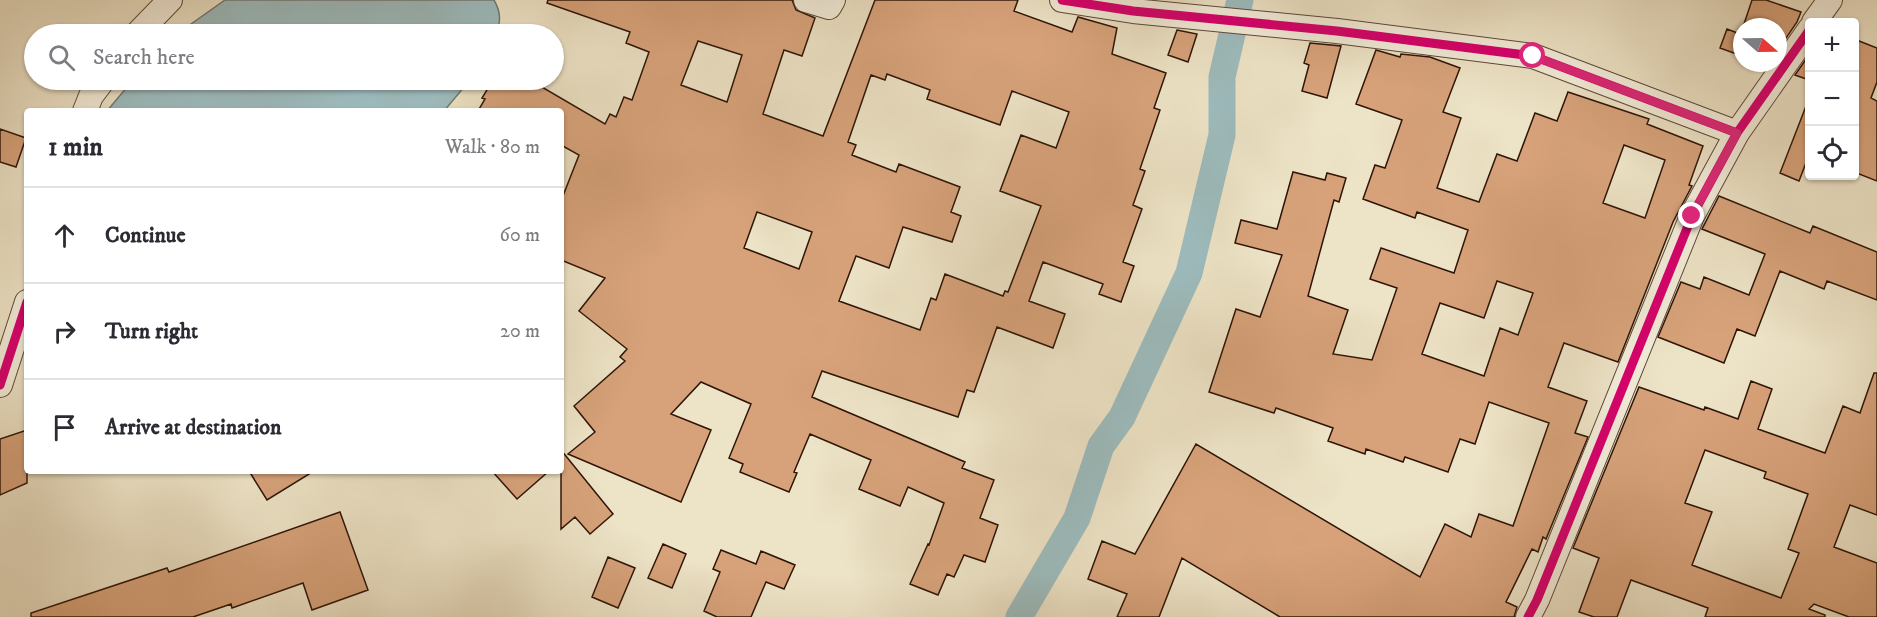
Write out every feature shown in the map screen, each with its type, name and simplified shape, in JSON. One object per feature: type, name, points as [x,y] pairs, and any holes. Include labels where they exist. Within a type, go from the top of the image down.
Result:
[{"type":"street","points":[[147,24],[170,0]]},
{"type":"street","points":[[806,0],[829,7],[833,0]]},
{"type":"street","points":[[1062,0],[1133,11],[1336,31],[1533,56],[1737,133]]},
{"type":"street","points":[[1817,18],[1830,0]]},
{"type":"street","points":[[1528,617],[1537,600],[1692,216],[1737,133],[1805,35]]},
{"type":"street","points":[[86,108],[96,90]]},
{"type":"street","points":[[0,386],[24,311]]},
{"type":"water","points":[[225,0],[494,0],[499,13],[499,24],[191,24]]},
{"type":"water","points":[[125,90],[462,90],[447,108],[110,108]]},
{"type":"building","points":[[548,0],[792,0],[796,10],[815,18],[802,56],[784,50],[763,114],[823,136],[875,0],[1018,0],[1014,11],[1072,32],[1078,17],[1117,28],[1112,54],[1166,73],[1154,108],[1160,110],[1140,169],[1145,171],[1133,205],[1142,209],[1123,262],[1134,266],[1121,302],[1099,294],[1103,284],[1043,262],[1029,301],[1065,314],[1053,348],[997,327],[974,392],[967,390],[958,417],[822,371],[812,397],[965,462],[962,468],[994,480],[980,518],[998,525],[985,562],[964,555],[954,577],[947,574],[938,595],[910,584],[929,545],[944,503],[908,487],[900,506],[859,489],[871,460],[810,434],[794,472],[797,473],[789,492],[740,472],[743,464],[729,458],[751,404],[701,382],[671,414],[711,430],[681,502],[568,454],[595,432],[574,406],[625,361],[620,357],[627,349],[579,311],[605,278],[564,261],[564,193],[579,155],[564,147],[564,108],[480,108],[487,90],[547,90],[605,124],[610,114],[616,117],[624,97],[632,100],[649,52],[626,43],[630,32],[547,3]],"holes":[[[698,41],[742,55],[727,102],[681,85]],[[887,74],[930,90],[927,99],[1000,125],[1012,91],[1069,112],[1056,148],[1021,135],[1000,191],[1041,206],[1008,292],[1005,291],[1003,296],[945,274],[936,300],[931,298],[920,330],[839,301],[856,256],[889,268],[903,227],[952,242],[961,216],[951,212],[960,187],[899,164],[896,172],[852,155],[856,145],[848,142],[871,75],[885,80]],[[757,212],[812,232],[799,269],[744,248]]]},
{"type":"building","points":[[1752,0],[1766,0],[1801,12],[1787,37],[1787,18],[1746,18]]},
{"type":"building","points":[[1727,29],[1733,31],[1733,53],[1720,48]]},
{"type":"building","points":[[1177,30],[1197,34],[1188,62],[1168,55]]},
{"type":"building","points":[[1859,41],[1877,48],[1877,82],[1871,98],[1877,101],[1877,181],[1859,174]]},
{"type":"building","points":[[1310,43],[1341,46],[1327,98],[1302,91],[1309,65],[1304,63]]},
{"type":"building","points":[[1376,50],[1400,57],[1401,54],[1430,57],[1460,68],[1443,112],[1461,118],[1437,188],[1479,202],[1497,154],[1517,161],[1535,113],[1557,121],[1568,92],[1649,119],[1647,124],[1703,146],[1689,185],[1692,186],[1673,222],[1618,362],[1564,343],[1548,387],[1587,401],[1575,433],[1588,437],[1546,539],[1543,537],[1538,552],[1532,549],[1506,602],[1517,607],[1514,617],[1280,617],[1182,558],[1159,617],[1117,617],[1127,594],[1088,579],[1102,541],[1135,554],[1196,444],[1420,577],[1445,524],[1471,537],[1479,514],[1513,526],[1549,423],[1489,402],[1475,444],[1460,439],[1448,472],[1405,457],[1403,462],[1366,449],[1365,454],[1328,441],[1333,428],[1276,408],[1274,413],[1209,392],[1236,309],[1260,317],[1282,255],[1235,243],[1241,220],[1277,229],[1293,172],[1325,180],[1327,173],[1346,178],[1339,202],[1334,200],[1308,296],[1348,310],[1333,354],[1372,360],[1397,288],[1370,279],[1381,248],[1454,273],[1468,230],[1417,212],[1415,218],[1363,199],[1375,165],[1385,168],[1402,120],[1356,104]],"holes":[[[1624,145],[1665,160],[1645,218],[1603,203]],[[1497,281],[1533,293],[1518,335],[1500,328],[1484,376],[1422,354],[1440,303],[1484,318]]]},
{"type":"building","points":[[1805,61],[1805,79],[1795,75]]},
{"type":"building","points":[[1805,109],[1805,165],[1799,181],[1780,173]]},
{"type":"building","points":[[0,129],[24,137],[16,167],[0,162]]},
{"type":"building","points":[[1719,196],[1810,233],[1813,226],[1877,252],[1877,300],[1827,281],[1824,289],[1780,271],[1755,336],[1737,329],[1724,363],[1658,337],[1681,282],[1700,289],[1704,277],[1749,295],[1765,254],[1702,229]]},
{"type":"building","points":[[1874,373],[1877,373],[1877,515],[1850,505],[1834,547],[1877,563],[1877,617],[1849,617],[1814,604],[1809,609],[1825,617],[1705,617],[1708,608],[1631,580],[1617,617],[1594,617],[1579,612],[1599,558],[1573,548],[1639,387],[1704,410],[1705,407],[1738,419],[1751,381],[1772,389],[1758,429],[1825,453],[1843,406],[1860,413]],"holes":[[[1705,450],[1766,472],[1764,478],[1808,494],[1788,549],[1799,553],[1781,598],[1692,565],[1712,512],[1685,503]]]},
{"type":"building","points":[[24,431],[24,474],[27,474],[27,483],[0,495],[0,439]]},
{"type":"building","points":[[564,454],[613,514],[590,534],[575,517],[561,529],[561,474],[564,474]]},
{"type":"building","points":[[251,474],[309,474],[267,500]]},
{"type":"building","points":[[495,474],[546,474],[517,499]]},
{"type":"building","points":[[340,512],[368,590],[312,610],[303,583],[232,608],[231,604],[193,617],[31,617],[31,613],[167,568],[169,572]]},
{"type":"building","points":[[663,544],[686,554],[672,588],[648,578]]},
{"type":"building","points":[[721,550],[756,564],[761,551],[795,565],[784,589],[766,582],[751,617],[717,617],[704,611],[720,572],[713,569]]},
{"type":"building","points":[[608,557],[635,568],[618,608],[592,597]]},
{"type":"waterway","points":[[1019,617],[1077,518],[1101,446],[1122,417],[1189,273],[1222,135],[1222,77],[1240,0]]},
{"type":"cycle path","points":[[1062,0],[1133,11],[1337,31],[1533,56],[1737,133]]},
{"type":"cycle path","points":[[1528,617],[1537,600],[1692,216],[1737,133],[1805,36]]},
{"type":"cycle path","points":[[0,385],[24,311]]},
{"type":"route","points":[[1533,56],[1737,133],[1692,216]]}]
